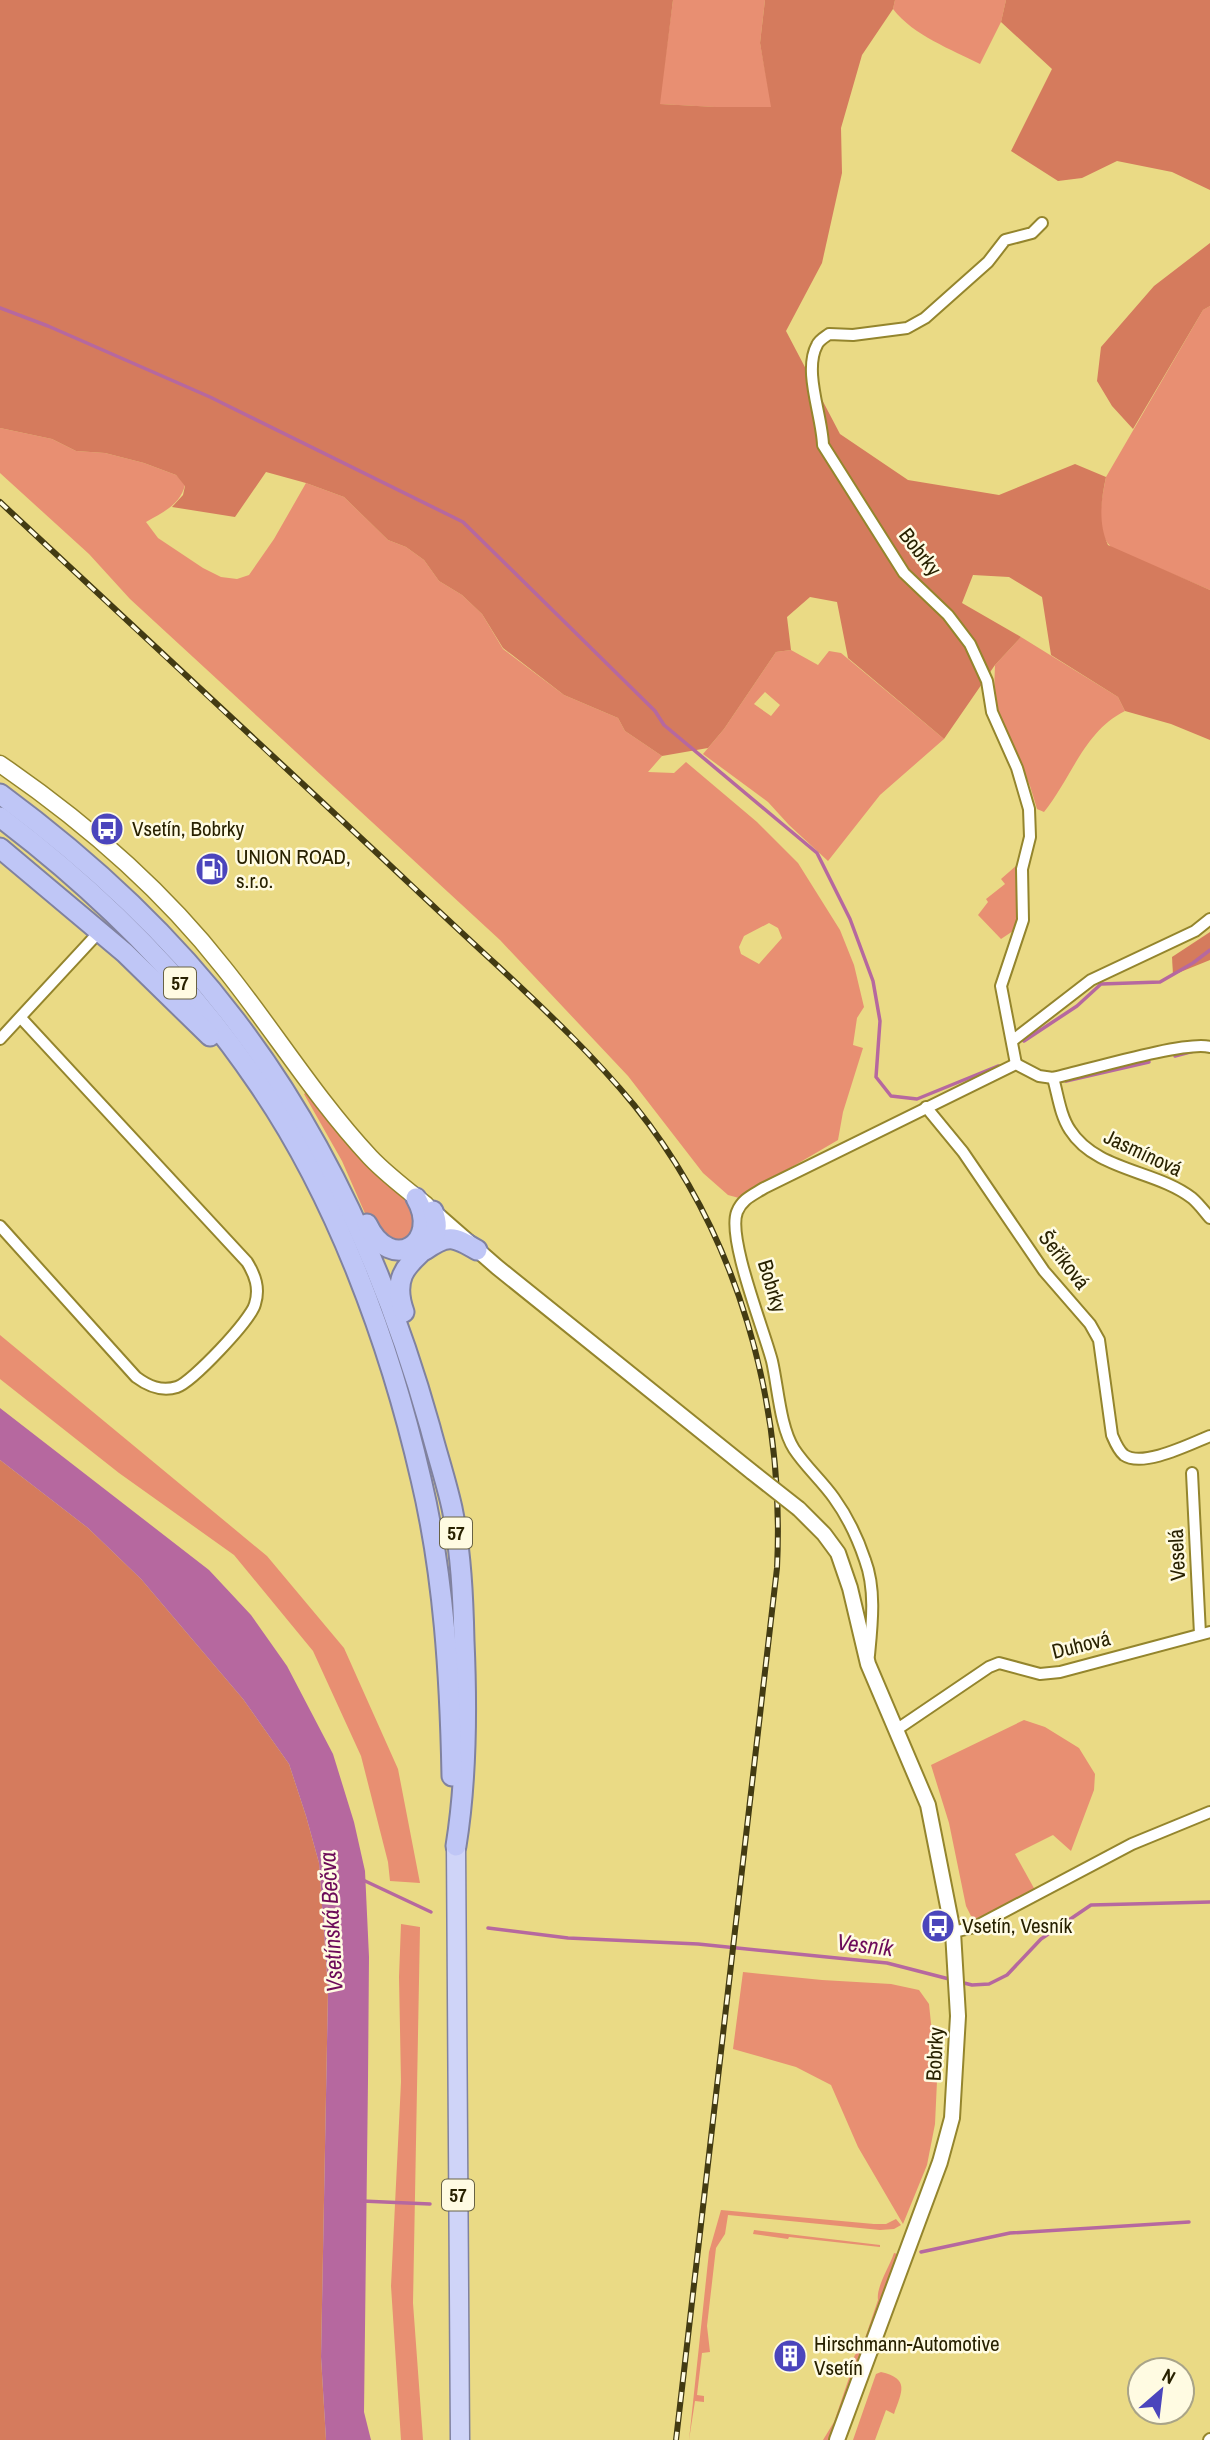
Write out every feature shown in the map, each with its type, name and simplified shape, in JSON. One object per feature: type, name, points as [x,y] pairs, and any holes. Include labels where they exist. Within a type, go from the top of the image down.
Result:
[{"type":"highway","name":"57","points":[[0,794],[80,856],[124,896],[174,948],[234,1018],[274,1073],[309,1131],[367,1247],[420,1392],[452,1507],[459,1554],[466,1693],[464,1787],[456,1846]]},
{"type":"highway","name":"57","points":[[0,817],[53,858],[111,910],[183,986],[220,1030],[258,1084],[318,1186],[368,1300],[397,1385],[422,1480],[441,1595],[448,1670],[456,1846]]},
{"type":"highway","points":[[0,848],[125,953],[225,1053],[318,1186]]},
{"type":"highway","points":[[309,1131],[346,1179],[378,1243],[388,1249],[402,1249],[417,1241],[436,1223]]},
{"type":"highway","points":[[416,1198],[424,1217],[436,1223]]},
{"type":"highway","points":[[436,1223],[434,1237],[402,1273],[399,1292],[429,1393],[444,1476]]},
{"type":"highway","points":[[421,1253],[446,1238],[457,1239],[477,1250]]},
{"type":"main road","points":[[0,764],[85,827],[174,909],[224,967],[370,1157],[416,1198]]},
{"type":"main road","name":"57","points":[[456,1846],[460,2440]]},
{"type":"street","name":"Bobrky","points":[[868,1664],[873,1612],[867,1563],[836,1500],[793,1447],[784,1420],[772,1361],[745,1275],[737,1241],[736,1214],[744,1200],[764,1188],[1016,1064],[1001,986],[1023,920],[1022,869],[1030,837],[1029,808],[992,712],[987,681],[971,644],[948,615],[904,573],[823,445],[811,364],[818,343],[829,334],[853,335],[907,328],[925,318],[988,262],[1005,240],[1032,233],[1042,222]]},
{"type":"street","points":[[1012,1041],[1091,980],[1195,931],[1210,919]]},
{"type":"street","points":[[0,1039],[100,931]]},
{"type":"street","points":[[0,1226],[136,1377],[163,1390],[178,1387],[191,1379],[249,1317],[255,1304],[257,1288],[254,1274],[247,1262],[21,1018]]},
{"type":"street","points":[[1016,1064],[1039,1076],[1054,1078],[1179,1048],[1200,1044],[1210,1047]]},
{"type":"street","name":"Jasmínová","points":[[1054,1078],[1062,1114],[1080,1142],[1114,1163],[1173,1186],[1191,1198],[1210,1218]]},
{"type":"street","name":"Šeříková","points":[[926,1108],[963,1152],[1044,1271],[1090,1324],[1099,1340],[1112,1435],[1117,1447],[1124,1455],[1141,1459],[1210,1436]]},
{"type":"street","name":"Bobrky","points":[[436,1223],[477,1250],[799,1509],[824,1534],[838,1553],[850,1588],[868,1664],[929,1804],[954,1931],[958,2016],[952,2118],[940,2162],[837,2440]]},
{"type":"street","name":"Veselá","points":[[1192,1473],[1205,1633]]},
{"type":"street","name":"Duhová","points":[[896,1730],[999,1663],[1040,1674],[1060,1672],[1205,1633]]},
{"type":"street","points":[[954,1931],[975,1927],[1132,1844],[1210,1812]]},
{"type":"shaded area","points":[[0,0],[673,0],[660,104],[771,107],[760,43],[765,0],[895,0],[893,9],[862,55],[841,128],[842,173],[822,263],[786,331],[840,434],[908,480],[999,495],[1075,464],[1106,477],[1101,511],[1108,545],[1210,590],[1210,740],[1171,724],[1125,711],[1118,697],[1051,655],[1042,597],[1009,577],[973,575],[962,603],[1021,637],[995,665],[944,739],[848,658],[837,602],[810,597],[787,617],[791,650],[776,652],[708,748],[662,756],[625,731],[618,718],[564,695],[503,648],[482,614],[462,595],[439,581],[424,560],[406,547],[388,540],[344,497],[266,472],[235,517],[172,507],[183,495],[185,486],[176,475],[144,463],[105,453],[76,451],[52,439],[0,428]]},
{"type":"shaded area","points":[[673,0],[765,0],[760,43],[772,107],[659,104]]},
{"type":"shaded area","points":[[895,0],[1006,0],[1001,22],[980,64],[911,27],[893,9]]},
{"type":"shaded area","points":[[1006,0],[1210,0],[1210,190],[1172,172],[1117,161],[1082,178],[1058,181],[1011,151],[1052,69],[1001,22]]},
{"type":"shaded area","points":[[1210,243],[1210,306],[1203,310],[1133,429],[1112,406],[1097,381],[1101,347],[1154,286]]},
{"type":"shaded area","points":[[1210,306],[1210,590],[1114,549],[1103,535],[1101,516],[1106,477],[1203,310]]},
{"type":"shaded area","points":[[0,428],[52,439],[76,451],[105,453],[144,463],[176,475],[185,485],[183,492],[170,507],[146,522],[158,538],[203,568],[221,577],[237,579],[249,575],[274,539],[306,483],[344,497],[388,540],[406,547],[424,560],[439,581],[462,595],[482,614],[503,649],[564,695],[618,718],[625,731],[662,756],[648,772],[674,773],[686,762],[757,822],[798,863],[840,930],[854,965],[864,1007],[857,1018],[853,1045],[863,1048],[843,1112],[838,1140],[739,1198],[728,1195],[703,1173],[628,1076],[500,940],[130,599],[89,554],[0,473]],"holes":[[[769,923],[778,928],[782,938],[759,964],[741,954],[739,947],[744,936]]]},
{"type":"shaded area","points":[[1021,637],[1118,697],[1125,711],[1111,720],[1088,743],[1044,812],[1037,809],[997,709],[994,692],[995,665]]},
{"type":"shaded area","points":[[791,650],[818,665],[829,651],[841,653],[944,739],[880,795],[828,861],[768,802],[703,754],[724,729],[776,652]],"holes":[[[765,692],[780,705],[771,716],[754,704]]]},
{"type":"shaded area","points":[[1017,865],[1020,913],[1016,929],[1001,939],[978,915],[988,902],[986,899],[1005,884],[1001,879]]},
{"type":"shaded area","points":[[1210,932],[1210,960],[1173,975],[1172,957]]},
{"type":"shaded area","points":[[307,1092],[360,1158],[413,1205],[419,1230],[400,1243],[371,1227],[342,1161],[304,1094]]},
{"type":"shaded area","points":[[0,1335],[267,1556],[344,1648],[398,1769],[420,1883],[390,1881],[388,1862],[361,1756],[313,1651],[234,1555],[119,1473],[0,1379]]},
{"type":"shaded area","points":[[0,1460],[88,1528],[141,1579],[243,1699],[289,1764],[319,1863],[328,1990],[321,2357],[326,2440],[0,2440]]},
{"type":"shaded area","points":[[1024,1720],[1045,1727],[1079,1748],[1095,1774],[1094,1790],[1071,1851],[1053,1835],[1015,1854],[1035,1890],[982,1918],[975,1919],[966,1906],[949,1823],[931,1765]]},
{"type":"shaded area","points":[[401,1924],[420,1927],[413,2303],[423,2440],[401,2440],[391,2286],[401,2082]]},
{"type":"shaded area","points":[[743,1972],[891,1984],[919,1990],[929,2004],[937,2081],[935,2124],[927,2165],[903,2224],[858,2147],[831,2085],[796,2067],[733,2049]]},
{"type":"shaded area","points":[[721,2210],[874,2224],[886,2224],[896,2219],[901,2225],[894,2229],[880,2230],[728,2215],[725,2234],[716,2248],[707,2326],[710,2352],[702,2353],[697,2395],[704,2396],[704,2402],[695,2401],[689,2440],[709,2252]]},
{"type":"shaded area","points":[[754,2230],[880,2247],[788,2239],[753,2234]]},
{"type":"shaded area","points":[[894,2253],[901,2255],[831,2440],[823,2440],[834,2422],[850,2375],[850,2366],[862,2347],[881,2283]]},
{"type":"shaded area","points":[[881,2372],[900,2382],[901,2392],[894,2414],[886,2410],[875,2440],[853,2440],[876,2374]]},
{"type":"water","name":"Vsetínská Bečva","points":[[0,1408],[209,1570],[251,1615],[287,1666],[333,1754],[354,1822],[365,1871],[369,1957],[364,2412],[371,2440],[326,2440],[321,2357],[328,1990],[319,1863],[289,1764],[243,1699],[141,1579],[88,1528],[0,1460]]},
{"type":"waterway","points":[[0,308],[48,326],[210,397],[463,522],[655,711],[664,725],[817,853],[850,919],[873,981],[880,1021],[876,1077],[891,1096],[917,1099],[1001,1067]]},
{"type":"waterway","points":[[1024,1041],[1077,1006],[1101,984],[1160,982],[1210,950]]},
{"type":"waterway","points":[[1175,1056],[1194,1051]]},
{"type":"waterway","points":[[1066,1081],[1149,1062]]},
{"type":"waterway","name":"Vesník","points":[[363,1880],[431,1912]]},
{"type":"waterway","name":"Vesník","points":[[960,1982],[972,1985],[989,1984],[1007,1975],[1041,1939],[1091,1905],[1210,1902]]},
{"type":"waterway","name":"Vesník","points":[[488,1928],[568,1938],[698,1944],[887,1963],[953,1980]]},
{"type":"waterway","points":[[362,2201],[430,2204]]},
{"type":"waterway","points":[[921,2252],[1010,2233],[1189,2222]]},
{"type":"railway","points":[[0,502],[517,984],[602,1069],[634,1105],[670,1155],[701,1209],[727,1265],[748,1323],[763,1383],[773,1444],[777,1568],[676,2440]]},
{"type":"place","name":"Vsetín, Bobrky","points":[[107,829]]},
{"type":"place","name":"UNION ROAD, s.r.o.","points":[[212,869]]},
{"type":"place","name":"Vsetín, Vesník","points":[[938,1926]]},
{"type":"place","name":"Hirschmann-Automotive Vsetín","points":[[790,2356]]}]
